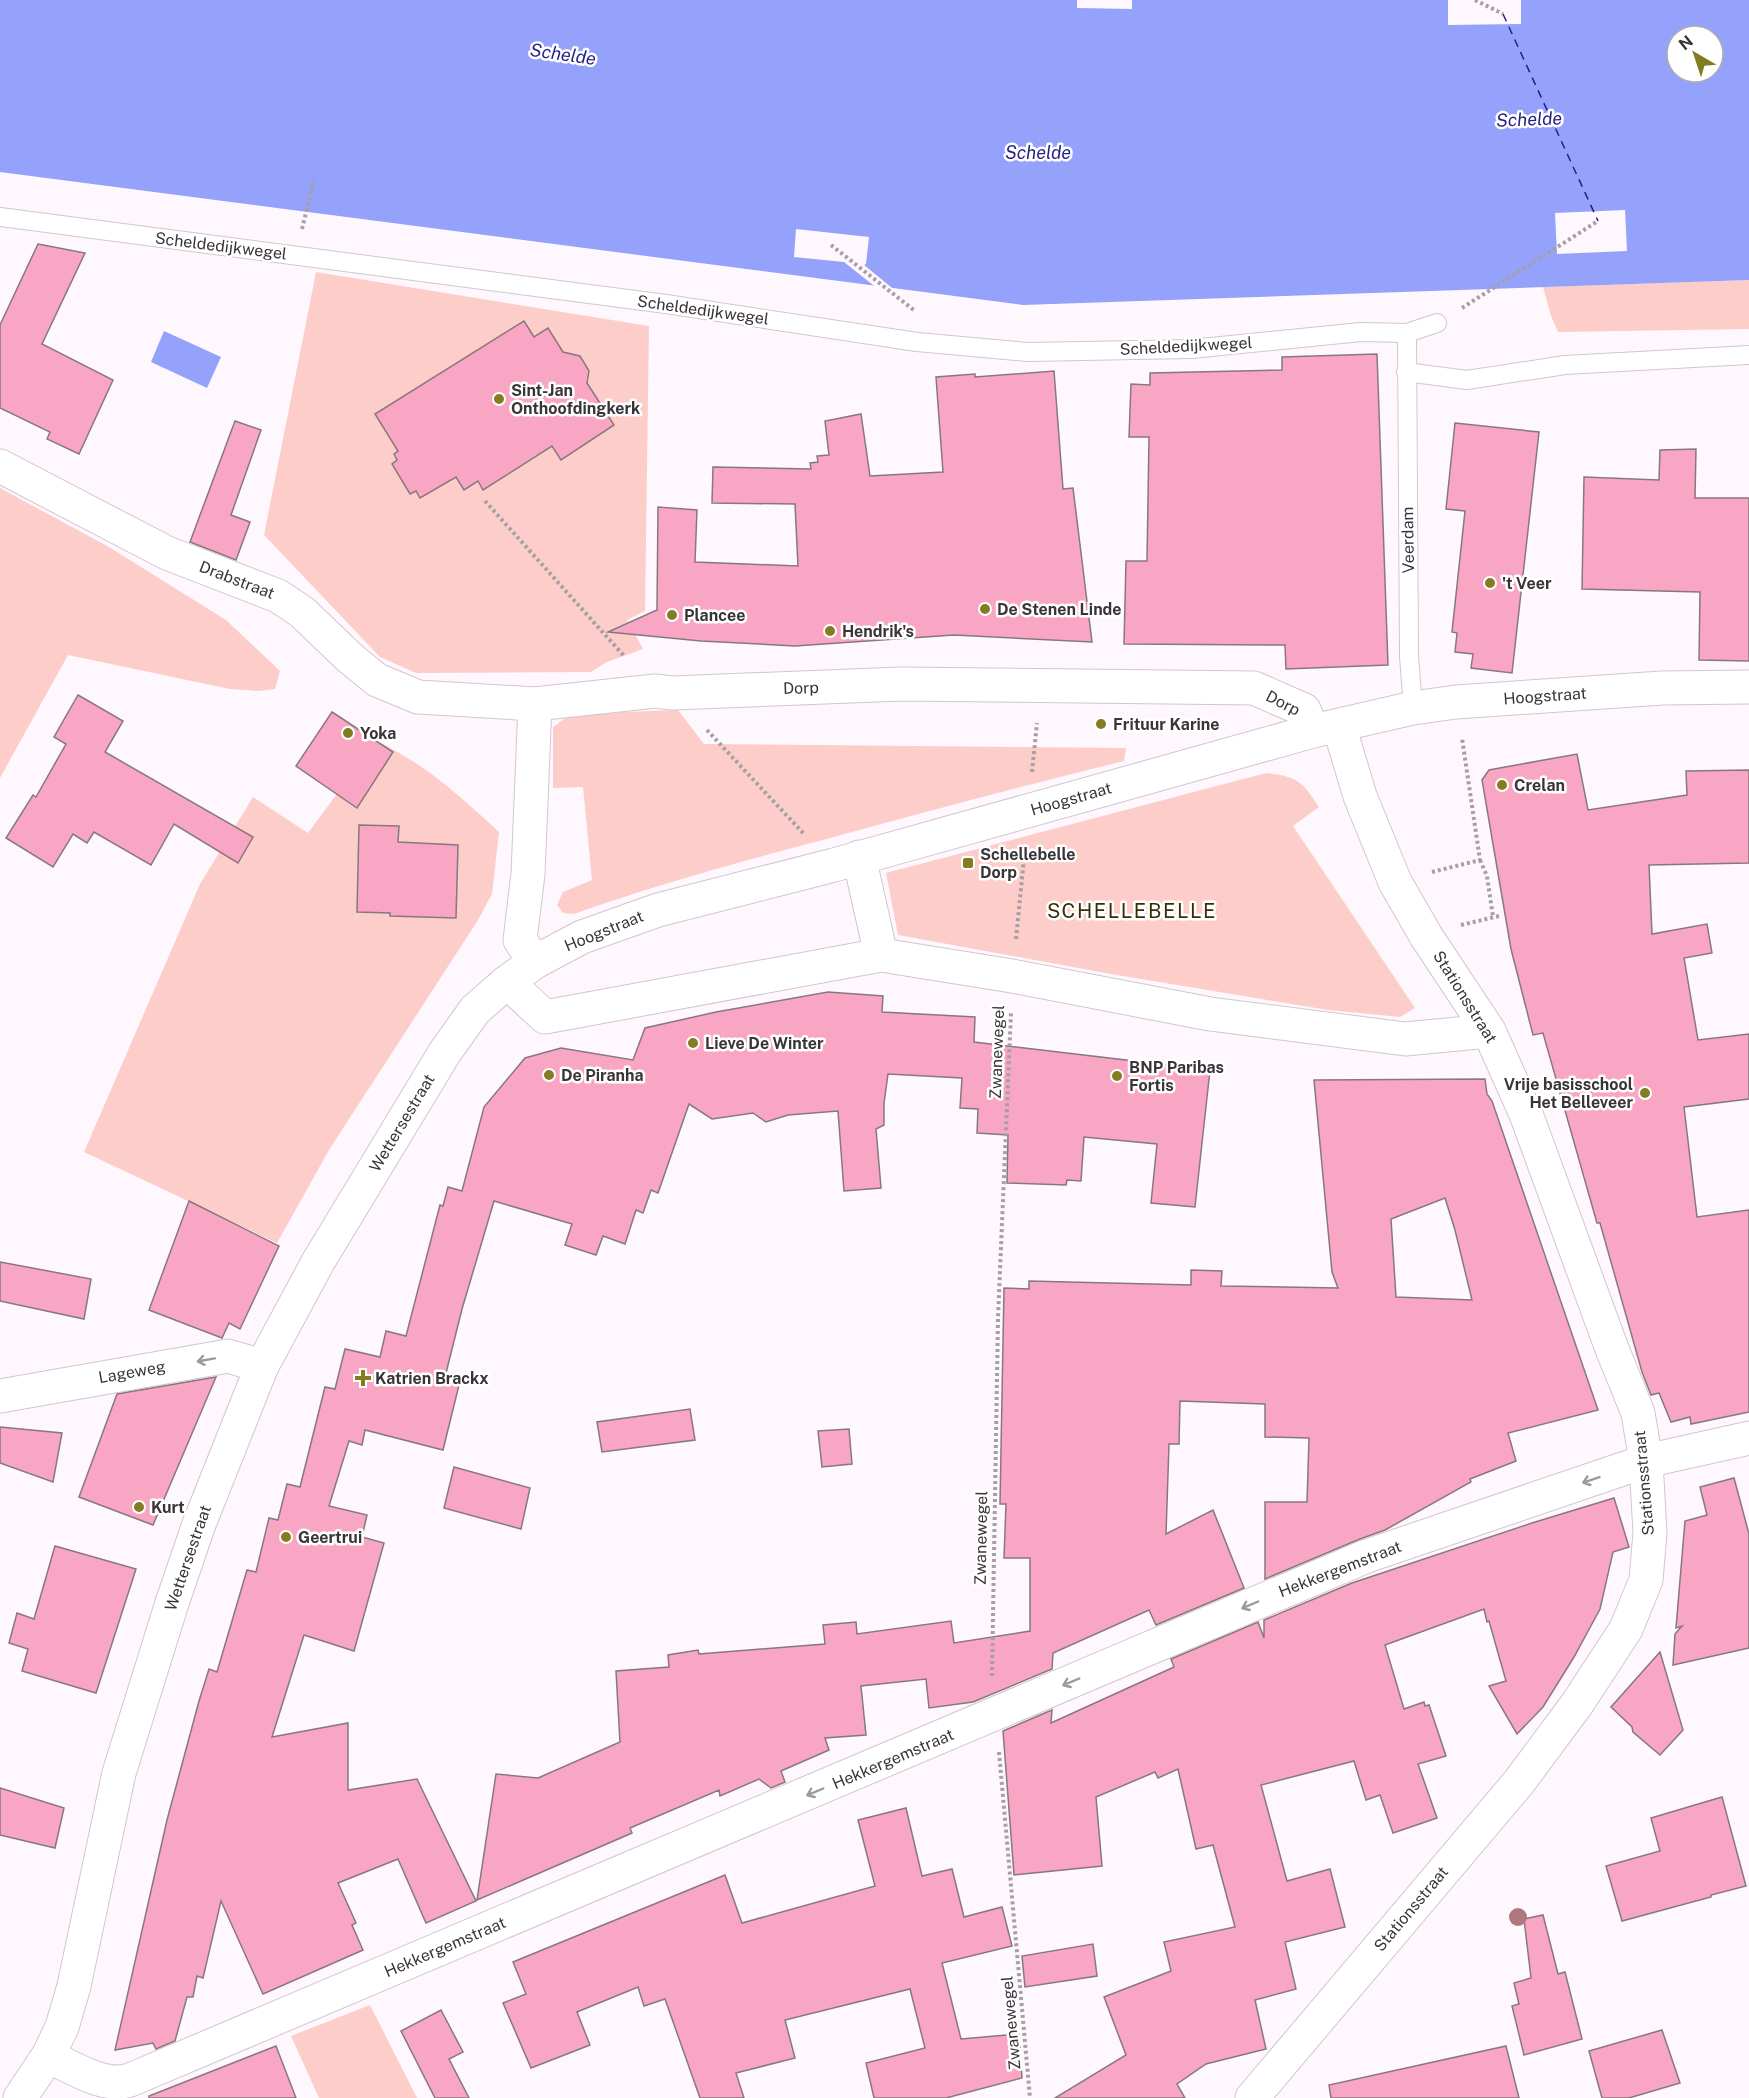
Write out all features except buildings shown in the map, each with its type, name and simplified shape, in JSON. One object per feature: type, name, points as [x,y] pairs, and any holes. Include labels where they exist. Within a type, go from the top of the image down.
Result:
[{"type":"street","name":"Drabstraat","points":[[0,466],[167,553],[278,596],[302,612],[350,658],[378,680],[418,697],[535,704]]},
{"type":"street","name":"Dorp","points":[[535,704],[664,692],[901,684],[1254,688],[1304,710],[1326,728]]},
{"type":"street","name":"Hoogstraat","points":[[445,1052],[475,1010],[507,982],[536,962],[582,937],[658,910],[846,861],[1326,728],[1413,708],[1456,702],[1662,688],[1749,687]]},
{"type":"street","points":[[535,704],[528,874],[520,940],[536,962]]},
{"type":"street","name":"Stationsstraat","points":[[1252,2098],[1519,1782],[1576,1704],[1626,1629],[1646,1580],[1650,1533],[1646,1461],[1638,1413],[1526,1114],[1489,1031],[1426,936],[1395,882],[1360,796],[1326,728]]},
{"type":"street","points":[[846,861],[881,955]]},
{"type":"street","points":[[507,982],[545,1017],[881,955],[1012,976],[1210,1014],[1405,1040],[1489,1031]]},
{"type":"street","name":"Wettersestraat","points":[[20,2098],[48,2056],[62,2027],[74,1986],[119,1773],[172,1603],[215,1480],[262,1366],[318,1262],[445,1052]]},
{"type":"street","name":"Lageweg","points":[[0,1396],[228,1356],[262,1366]]},
{"type":"street","name":"Hekkergemstraat","points":[[48,2056],[108,2083],[119,2084],[992,1717],[1367,1556],[1646,1461],[1749,1438]]},
{"type":"lane","name":"Scheldedijkwegel","points":[[0,218],[666,304],[917,342],[1028,352],[1191,349],[1362,332],[1407,333],[1437,323]]},
{"type":"lane","name":"Veerdam","points":[[1407,333],[1409,656],[1413,708]]},
{"type":"lane","points":[[1406,372],[1467,380],[1566,365],[1749,355]]},
{"type":"path","points":[[1476,0],[1503,14]]},
{"type":"path","points":[[296,256],[314,180]]},
{"type":"path","points":[[1456,311],[1598,221]]},
{"type":"path","points":[[831,245],[917,313]]},
{"type":"path","points":[[485,501],[664,692],[846,861]]},
{"type":"path","points":[[1463,741],[1480,860],[1487,876],[1496,917],[1467,923]]},
{"type":"path","points":[[1395,882],[1480,860]]},
{"type":"path","name":"Zwanewegel","points":[[1012,976],[998,1318],[992,1717],[1002,1765],[1030,2098]]},
{"type":"shaded area","points":[[316,272],[649,326],[645,611],[627,620],[643,649],[607,662],[591,672],[416,673],[380,657],[264,535]],"holes":[[[523,321],[534,337],[563,352],[580,356],[589,371],[587,383],[614,425],[561,460],[552,446],[483,490],[477,482],[464,490],[456,477],[419,496],[416,491],[410,494],[392,464],[397,460],[394,454],[398,451],[375,414]]]},
{"type":"shaded area","points":[[1749,280],[1749,329],[1558,332],[1543,287]]},
{"type":"shaded area","points":[[0,488],[109,547],[226,620],[280,671],[275,689],[259,691],[230,689],[68,655],[0,778]]},
{"type":"shaded area","points":[[678,710],[704,744],[1126,748],[1124,761],[733,864],[574,914],[563,913],[557,905],[563,892],[592,880],[583,787],[553,788],[553,727],[571,714]]},
{"type":"shaded area","points":[[376,741],[426,770],[456,793],[499,832],[492,894],[478,920],[329,1150],[277,1243],[84,1152],[200,884],[253,797],[308,833]]},
{"type":"shaded area","points":[[1266,773],[1292,778],[1303,786],[1319,807],[1293,826],[1415,1008],[1400,1017],[1328,1010],[1111,974],[898,935],[886,873]]},
{"type":"shaded area","points":[[370,2005],[417,2098],[319,2098],[291,2036]]},
{"type":"water","name":"Schelde","points":[[0,0],[1749,0],[1749,280],[1023,305],[0,172]]},
{"type":"water","points":[[164,331],[221,357],[207,388],[151,362]]},
{"type":"pier","points":[[1077,0],[1132,0],[1132,9],[1077,8]]},
{"type":"pier","points":[[1448,0],[1521,0],[1521,24],[1448,25]]},
{"type":"pier","points":[[1625,210],[1627,251],[1557,254],[1555,213]]},
{"type":"pier","points":[[796,229],[869,237],[864,265],[897,292],[878,289],[844,262],[794,257]]},
{"type":"ferry route","points":[[1503,14],[1598,221]]},
{"type":"place","name":"Sint-Jan Onthoofdingkerk","points":[[499,399]]},
{"type":"place","name":"'t Veer","points":[[1490,583]]},
{"type":"place","name":"De Stenen Linde","points":[[985,609]]},
{"type":"place","name":"Plancee","points":[[672,615]]},
{"type":"place","name":"Hendrik's","points":[[830,631]]},
{"type":"place","name":"Frituur Karine","points":[[1101,724]]},
{"type":"place","name":"Yoka","points":[[348,733]]},
{"type":"place","name":"Crelan","points":[[1502,785]]},
{"type":"place","name":"Schellebelle Dorp","points":[[968,863]]},
{"type":"place","name":"Lieve De Winter","points":[[693,1043]]},
{"type":"place","name":"De Piranha","points":[[549,1075]]},
{"type":"place","name":"BNP Paribas Fortis","points":[[1117,1076]]},
{"type":"place","name":"Vrije basisschool Het Belleveer","points":[[1645,1093]]},
{"type":"place","name":"Katrien Brackx","points":[[363,1378]]},
{"type":"place","name":"Kurt","points":[[139,1507]]},
{"type":"place","name":"Geertrui","points":[[286,1537]]},
{"type":"district","name":"SCHELLEBELLE","points":[[1132,911]]}]
